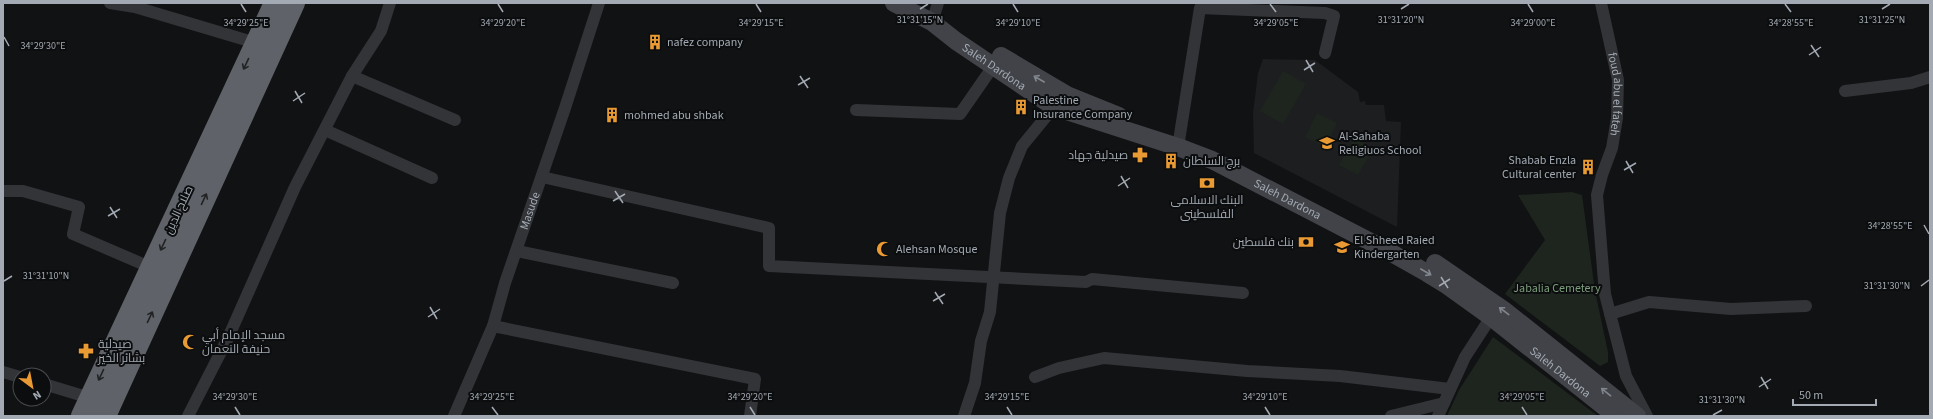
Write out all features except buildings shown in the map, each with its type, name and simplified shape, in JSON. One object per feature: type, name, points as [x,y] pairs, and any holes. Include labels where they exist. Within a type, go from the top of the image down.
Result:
[{"type":"highway","name":"صلاح الدين","points":[[86,407],[275,3]]},
{"type":"highway","name":"صلاح الدين","points":[[105,416],[294,3]]},
{"type":"street","points":[[110,3],[135,7],[256,43]]},
{"type":"street","points":[[188,416],[228,338],[295,187],[352,76],[381,31],[390,3]]},
{"type":"street","name":"Masude","points":[[454,416],[493,326],[599,3]]},
{"type":"street","name":"Saleh Dardona","points":[[894,3],[935,12],[956,41],[1054,106],[1179,141],[1239,161],[1397,242],[1450,272],[1505,311],[1637,416]]},
{"type":"street","name":"Saleh Dardona","points":[[919,3],[990,49],[1067,95],[1179,141],[1212,160],[1388,250],[1445,284],[1491,317],[1616,416]]},
{"type":"street","name":"foud abu el fateh","points":[[1601,3],[1618,80],[1617,118],[1612,148],[1602,175],[1597,195],[1605,294],[1626,376],[1648,416]]},
{"type":"street","points":[[1179,141],[1200,8],[1334,16],[1325,53]]},
{"type":"street","points":[[856,110],[960,114],[994,65]]},
{"type":"street","points":[[352,76],[455,120]]},
{"type":"street","points":[[1846,91],[1911,82],[1930,77]]},
{"type":"street","points":[[964,416],[975,383],[981,341],[990,312],[995,278],[1000,213],[1009,178],[1022,146],[1054,106]]},
{"type":"street","points":[[325,130],[432,178]]},
{"type":"street","points":[[542,177],[769,228],[769,266],[1086,282],[1092,279],[1243,293]]},
{"type":"street","points":[[3,192],[23,191],[79,207],[72,234],[152,268]]},
{"type":"street","points":[[517,251],[673,283]]},
{"type":"street","points":[[1610,314],[1649,302],[1731,309],[1806,306]]},
{"type":"street","points":[[1438,416],[1465,357],[1491,317]]},
{"type":"street","points":[[493,326],[755,379],[750,416]]},
{"type":"street","points":[[1035,377],[1059,368],[1104,358],[1247,371],[1340,376],[1450,389]]},
{"type":"street","points":[[52,388],[86,407]]},
{"type":"street","points":[[1391,416],[1444,403]]},
{"type":"shaded area","name":"Al-Sahaba Religiuos School","points":[[1263,59],[1315,60],[1358,92],[1360,102],[1365,101],[1366,105],[1384,105],[1386,121],[1401,122],[1397,227],[1254,153],[1253,113],[1258,73]]},
{"type":"green space","points":[[1283,71],[1306,84],[1283,124],[1260,111]]},
{"type":"green space","points":[[1317,113],[1337,123],[1325,147],[1305,137]]},
{"type":"green space","points":[[1354,138],[1373,148],[1358,175],[1339,165]]},
{"type":"green space","name":"Jabalia Cemetery","points":[[1572,192],[1582,195],[1595,291],[1608,352],[1608,362],[1600,366],[1505,294],[1545,240],[1518,195]]},
{"type":"green space","points":[[1493,337],[1598,416],[1447,416],[1459,390]]},
{"type":"place","name":"nafez company","points":[[655,42]]},
{"type":"place","name":"Palestine Insurance Company","points":[[1021,107]]},
{"type":"place","name":"mohmed abu shbak","points":[[612,115]]},
{"type":"place","name":"Al-Sahaba Religiuos School","points":[[1327,143]]},
{"type":"place","name":"صيدلية جهاد","points":[[1140,155]]},
{"type":"place","name":"برج السلطان","points":[[1171,161]]},
{"type":"place","name":"Shabab Enzla Cultural center","points":[[1588,167]]},
{"type":"place","name":"البنك الاسلامى الفلسطينى","points":[[1207,183]]},
{"type":"place","name":"بنك فلسطين","points":[[1306,242]]},
{"type":"place","name":"El Shheed Raied Kindergarten","points":[[1342,247]]},
{"type":"place","name":"Alehsan Mosque","points":[[884,249]]},
{"type":"place","name":"مسجد الإمام أبي حنيفة النعمان","points":[[190,342]]},
{"type":"place","name":"صيدلية بشائر الخير","points":[[86,351]]}]
